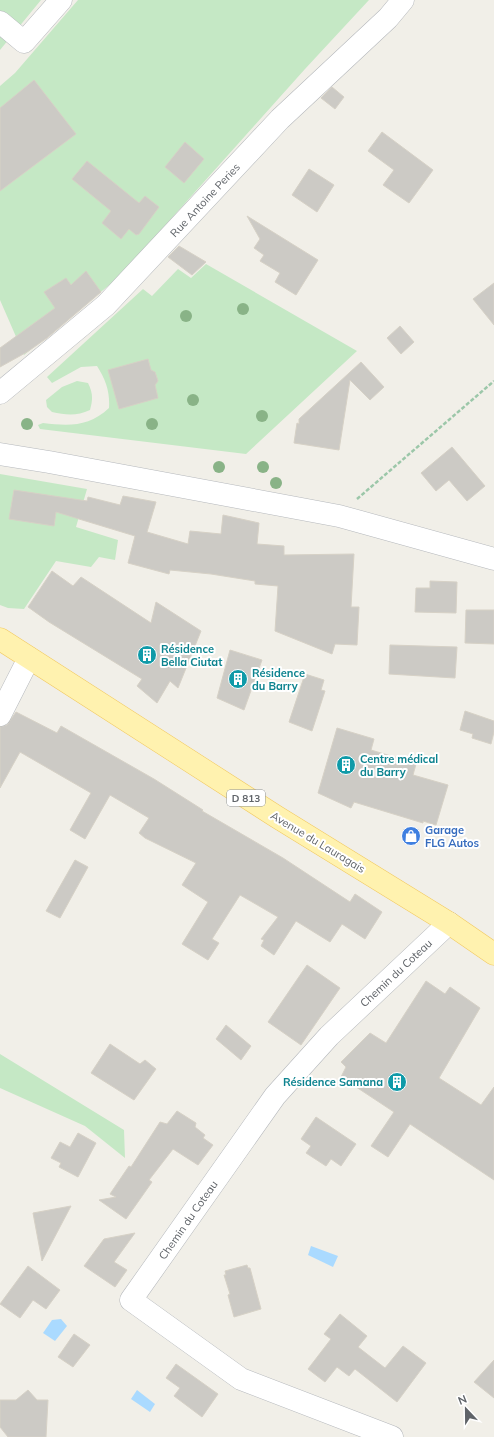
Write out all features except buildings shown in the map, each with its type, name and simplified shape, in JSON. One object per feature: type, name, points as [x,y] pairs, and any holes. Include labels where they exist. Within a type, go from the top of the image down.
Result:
[{"type":"main road","name":"Avenue du Lauragais","points":[[0,639],[277,817],[449,923],[494,954]]},
{"type":"street","points":[[0,22],[24,42],[61,0]]},
{"type":"street","name":"Rue Antoine Peries","points":[[0,393],[106,305],[280,119],[388,18],[403,0]]},
{"type":"street","points":[[0,454],[339,516],[494,559]]},
{"type":"street","points":[[0,715],[30,658]]},
{"type":"street","name":"Chemin du Coteau","points":[[392,1437],[241,1379],[131,1300],[275,1096],[329,1036],[449,923]]},
{"type":"path","points":[[339,516],[494,381]]},
{"type":"green space","points":[[0,0],[41,0],[0,50]]},
{"type":"green space","points":[[78,0],[369,0],[305,69],[119,277],[24,355],[0,300],[0,86],[15,73]]},
{"type":"green space","points":[[206,264],[357,351],[246,454],[40,429],[38,425],[43,423],[70,425],[86,422],[94,419],[109,408],[107,386],[97,366],[81,367],[52,383],[47,377],[143,289],[152,296],[178,269],[191,278]]},
{"type":"green space","points":[[77,381],[88,383],[90,387],[92,393],[92,403],[90,410],[71,414],[52,412],[47,407],[46,400],[62,387]]},
{"type":"green space","points":[[0,474],[87,489],[76,527],[118,540],[115,560],[99,557],[91,567],[56,561],[24,609],[8,608],[0,605]]},
{"type":"green space","points":[[0,1054],[124,1130],[125,1158],[85,1126],[0,1088]]},
{"type":"water","points":[[311,1246],[338,1256],[333,1267],[308,1255]]},
{"type":"water","points":[[61,1319],[67,1326],[55,1341],[43,1333],[52,1320]]},
{"type":"water","points":[[137,1390],[155,1404],[150,1412],[131,1399]]},
{"type":"place","name":"Résidence Bella Ciutat","points":[[147,655]]},
{"type":"place","name":"Résidence du Barry","points":[[238,679]]},
{"type":"place","name":"Centre médical du Barry","points":[[346,765]]},
{"type":"place","name":"Garage FLG Autos","points":[[411,836]]},
{"type":"place","name":"Résidence Samana","points":[[397,1082]]}]
